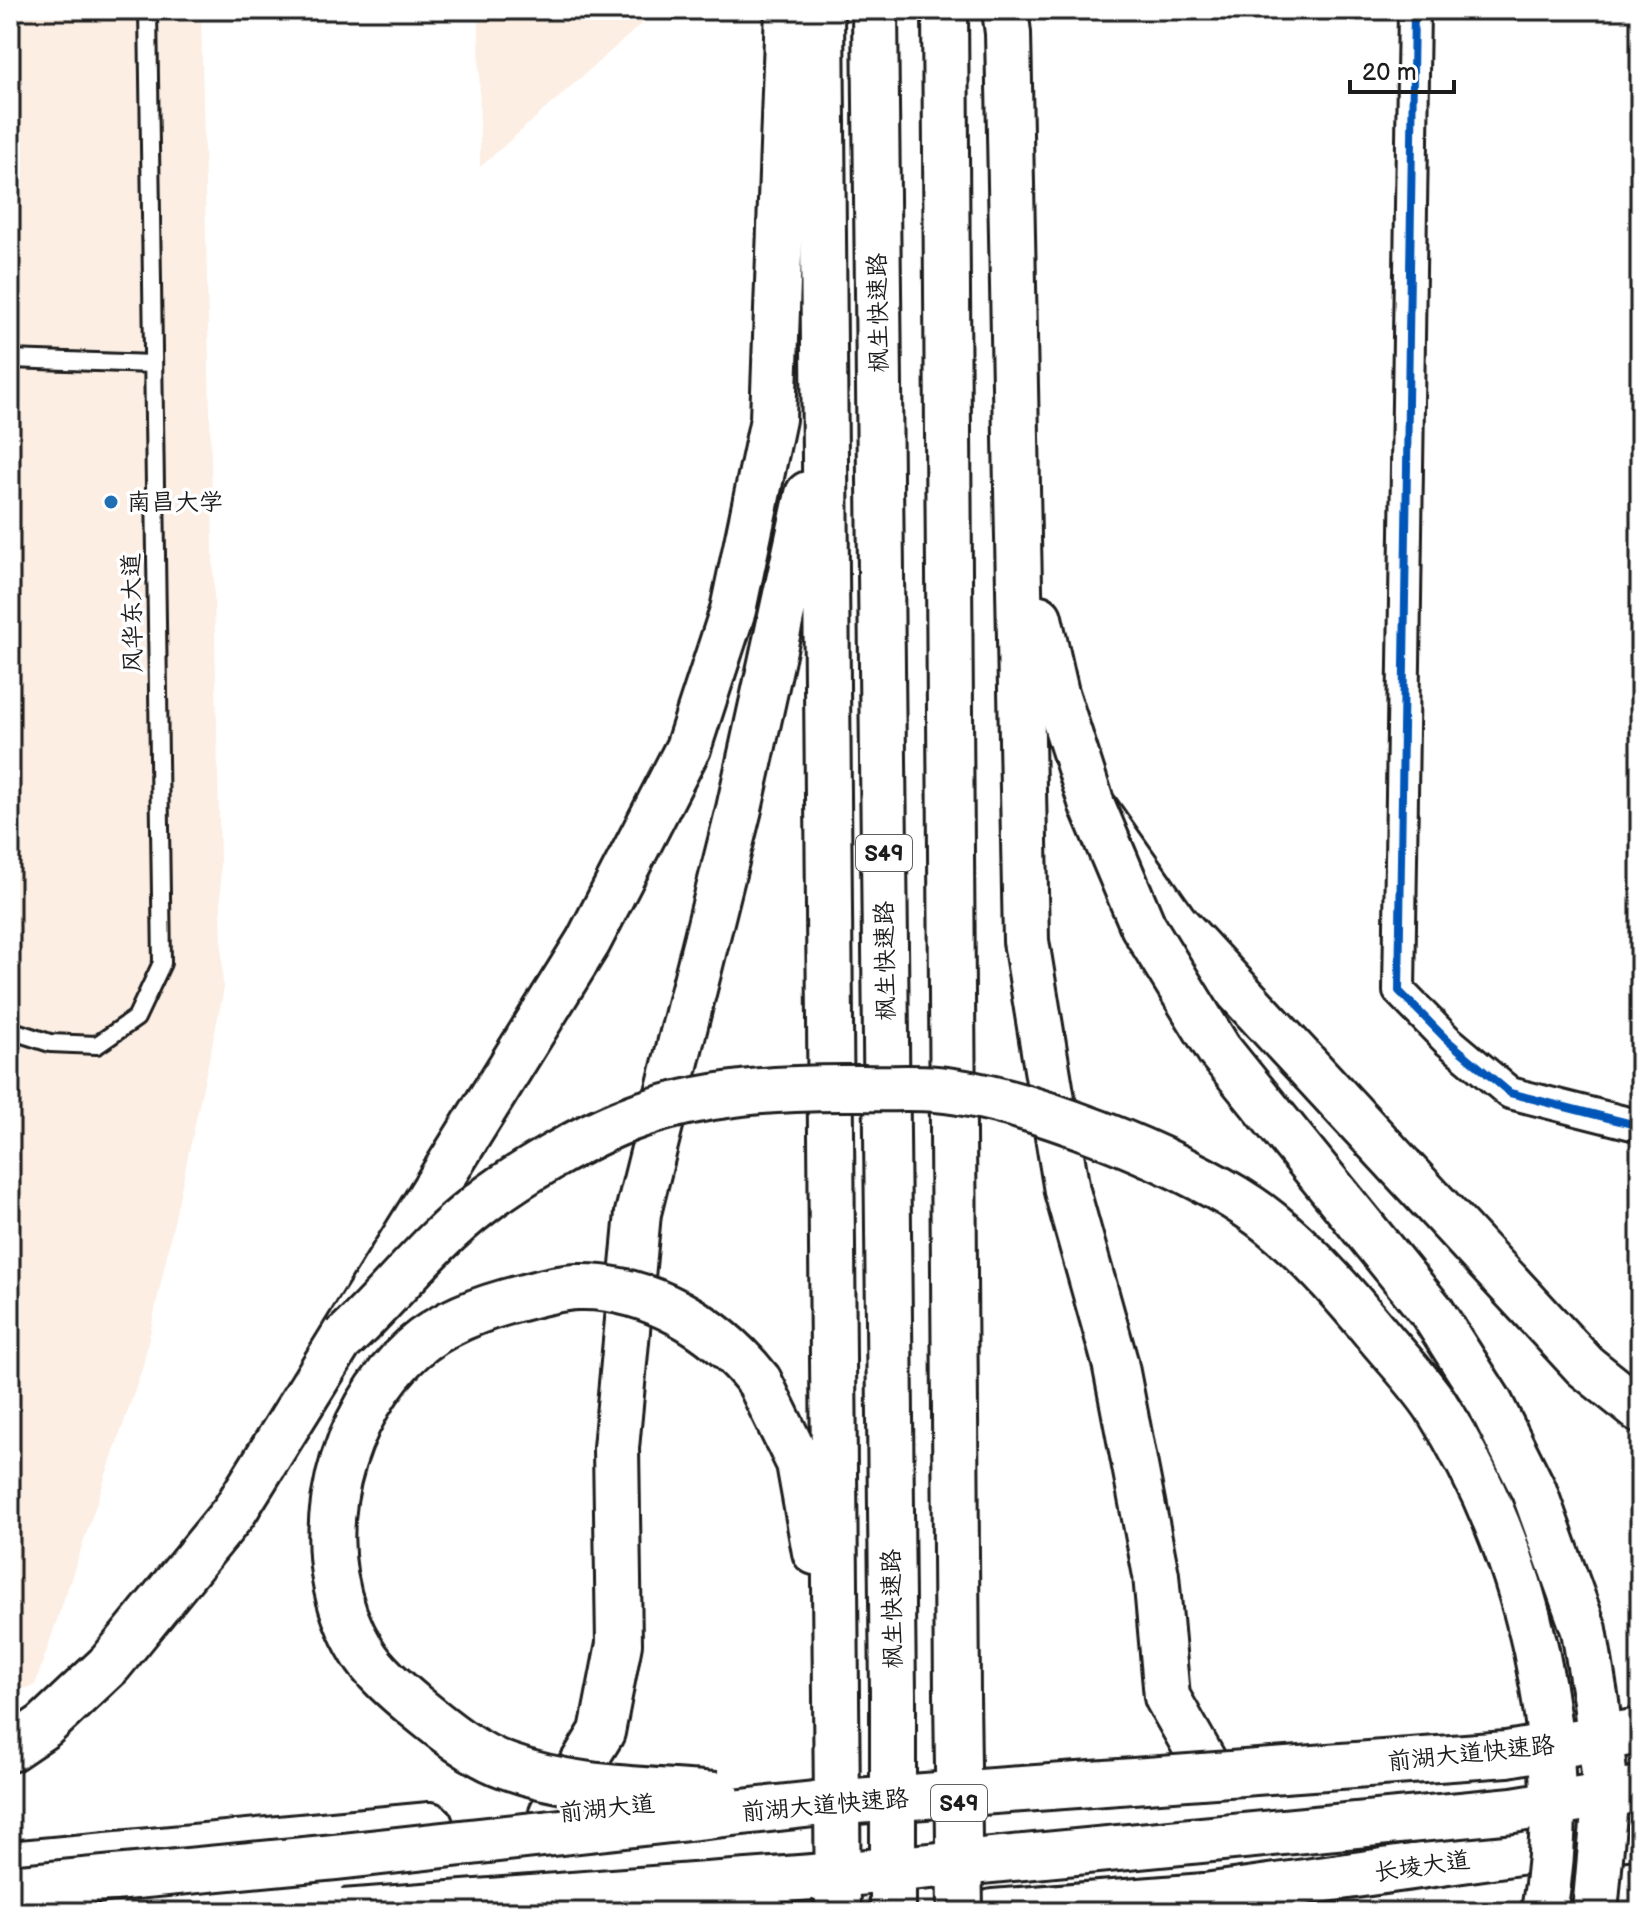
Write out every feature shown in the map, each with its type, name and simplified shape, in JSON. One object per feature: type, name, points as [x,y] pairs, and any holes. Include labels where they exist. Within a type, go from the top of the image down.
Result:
[{"type":"main road","points":[[10,1749],[44,1726],[110,1664],[234,1512],[588,942],[688,748],[733,610],[773,419],[788,10]]},
{"type":"main road","points":[[821,10],[836,1696],[832,1894]]},
{"type":"main road","name":"枫生快速路","points":[[875,10],[893,1912]]},
{"type":"main road","name":"S49","points":[[945,10],[960,1912]]},
{"type":"main road","points":[[1008,18],[1026,941],[1067,1191],[1115,1362],[1153,1560],[1167,1697],[1204,1762],[1561,1731],[1640,1716]]},
{"type":"main road","points":[[552,1813],[602,1732],[619,1644],[616,1448],[638,1213],[739,809],[825,417]]},
{"type":"main road","points":[[1017,445],[1042,636],[1056,693],[1092,805],[1143,926],[1219,1050],[1432,1312],[1490,1403],[1534,1491],[1584,1630],[1596,1701],[1606,1791],[1595,1912]]},
{"type":"main road","points":[[1092,805],[1175,923],[1585,1366],[1640,1410]]},
{"type":"main road","points":[[343,1339],[478,1205],[543,1164],[629,1119],[703,1099],[794,1087],[937,1089],[1018,1106],[1169,1162],[1251,1209],[1340,1290],[1435,1404],[1484,1497],[1529,1613],[1547,1715],[1553,1812],[1552,1865],[1544,1912]]},
{"type":"main road","points":[[814,1804],[553,1781],[504,1765],[457,1740],[400,1694],[362,1652],[340,1597],[333,1556],[331,1512],[342,1457],[367,1407],[402,1359],[440,1327],[480,1309],[578,1287],[645,1297],[696,1322],[740,1356],[759,1381],[799,1463],[836,1696]]},
{"type":"main road","name":"前湖大道快速路","points":[[10,1888],[351,1856],[814,1804],[1507,1754],[1640,1731]]},
{"type":"main road","name":"前湖大道","points":[[10,1864],[818,1787],[1204,1762]]},
{"type":"main road","points":[[698,1912],[1513,1810],[1640,1789]]},
{"type":"main road","name":"长堎大道","points":[[1199,1904],[1640,1835]]},
{"type":"main road","points":[[343,1912],[832,1894]]},
{"type":"main road","points":[[993,1912],[1199,1904]]},
{"type":"street","points":[[1414,10],[1399,991],[1447,1040],[1510,1093],[1640,1126]]},
{"type":"lane","name":"风华东大道","points":[[10,1030],[50,1043],[97,1045],[136,1018],[162,963],[148,10]]},
{"type":"lane","points":[[10,359],[153,364]]},
{"type":"shaded area","name":"南昌大学","points":[[10,10],[201,10],[223,994],[143,1366],[35,1685],[10,1693]]},
{"type":"shaded area","points":[[479,10],[657,10],[480,167]]},
{"type":"cycle path","points":[[1414,10],[1399,991],[1447,1040],[1510,1093],[1640,1126]]},
{"type":"place","name":"南昌大学","points":[[111,502]]}]
